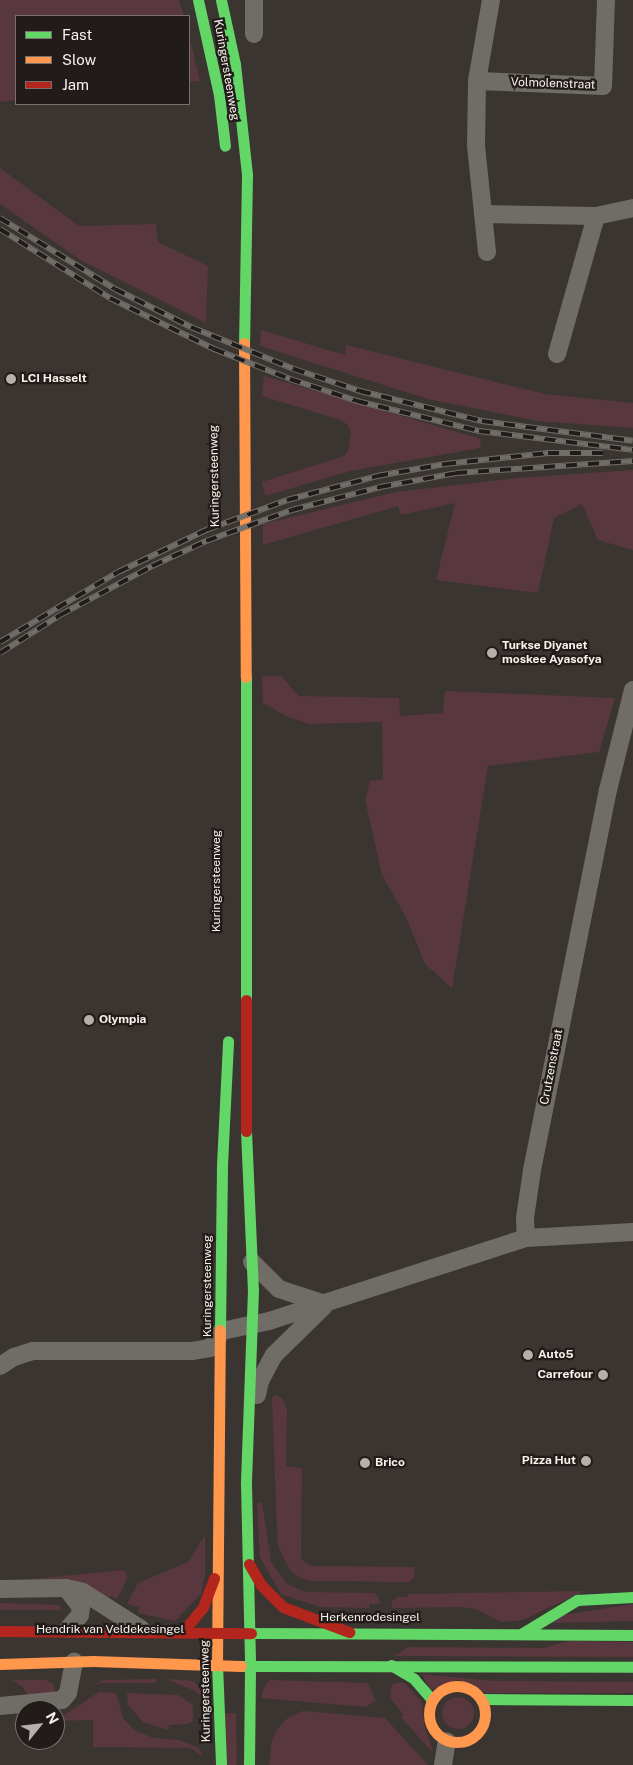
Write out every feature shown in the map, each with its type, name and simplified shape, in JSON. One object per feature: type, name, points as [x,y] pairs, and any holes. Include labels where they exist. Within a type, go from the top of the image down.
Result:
[{"type":"main road","name":"Kuringersteenweg","points":[[198,0],[219,94],[226,160]]},
{"type":"main road","name":"Kuringersteenweg","points":[[221,0],[235,64],[247,175],[243,427],[247,717],[246,1170],[252,1326],[247,1426],[251,1632],[249,1765]]},
{"type":"main road","name":"Kuringersteenweg","points":[[221,1765],[217,1664],[220,1568],[222,1165],[229,1026]]},
{"type":"main road","points":[[249,1563],[261,1585],[283,1607],[349,1632]]},
{"type":"main road","points":[[184,1630],[203,1607],[209,1585],[220,1568]]},
{"type":"main road","points":[[521,1634],[577,1600],[633,1597]]},
{"type":"main road","name":"Hendrik van Veldekesingel","points":[[0,1630],[219,1631]]},
{"type":"main road","name":"Herkenrodesingel","points":[[219,1631],[633,1635]]},
{"type":"main road","points":[[0,1664],[74,1662],[250,1666],[633,1667]]},
{"type":"main road","points":[[391,1665],[414,1679],[432,1700]]},
{"type":"main road","points":[[533,1700],[498,1710],[485,1720],[472,1738],[464,1742],[447,1741],[434,1731],[430,1721],[432,1700],[439,1692],[457,1685],[466,1687],[481,1699],[633,1700]]},
{"type":"main road","points":[[481,1699],[485,1720]]},
{"type":"street","points":[[254,0],[254,34]]},
{"type":"street","points":[[487,252],[476,145],[477,81],[491,0]]},
{"type":"street","name":"Volmolenstraat","points":[[477,81],[603,86],[606,0]]},
{"type":"street","points":[[483,214],[596,216],[633,208]]},
{"type":"street","points":[[556,354],[596,216]]},
{"type":"street","name":"Crutzenstraat","points":[[526,1238],[525,1218],[532,1170],[608,790],[633,690]]},
{"type":"street","points":[[0,1366],[14,1357],[33,1351],[192,1351],[210,1348],[222,1330],[252,1326],[325,1304],[526,1238],[633,1232]]},
{"type":"street","points":[[250,1259],[264,1276],[279,1289],[325,1304]]},
{"type":"street","points":[[247,1426],[260,1381],[274,1355],[325,1304]]},
{"type":"street","points":[[0,1588],[66,1588],[83,1592],[143,1630]]},
{"type":"street","points":[[66,1588],[81,1607],[80,1616],[68,1629]]},
{"type":"street","points":[[0,1706],[62,1700],[68,1693],[74,1662]]},
{"type":"street","points":[[443,1765],[447,1741]]},
{"type":"shaded area","points":[[0,0],[179,0],[184,15],[15,15],[15,100],[0,102]]},
{"type":"shaded area","points":[[190,39],[200,81],[190,82]]},
{"type":"shaded area","points":[[0,168],[79,226],[156,224],[158,242],[208,266],[206,323],[82,261],[0,204]]},
{"type":"shaded area","points":[[261,330],[345,355],[346,345],[545,394],[633,403],[633,428],[538,421],[428,399],[260,346]]},
{"type":"shaded area","points":[[264,376],[481,439],[480,448],[350,471],[265,496],[262,482],[344,456],[348,451],[351,432],[347,424],[337,419],[262,396]]},
{"type":"shaded area","points":[[633,470],[633,550],[598,540],[582,504],[554,518],[538,593],[436,580],[455,503],[401,515],[398,506],[263,545],[263,524],[396,492],[516,478]]},
{"type":"shaded area","points":[[262,676],[281,676],[299,696],[399,698],[400,716],[443,713],[445,691],[615,698],[599,752],[488,766],[452,988],[425,964],[406,917],[382,875],[365,800],[370,781],[383,779],[382,722],[309,724],[286,716],[263,703]]},
{"type":"shaded area","points":[[274,1395],[282,1398],[287,1409],[286,1466],[302,1468],[301,1557],[304,1562],[311,1566],[415,1567],[414,1578],[409,1582],[311,1581],[300,1578],[290,1570],[278,1546],[272,1400]]},
{"type":"shaded area","points":[[262,1502],[271,1562],[287,1584],[305,1592],[373,1593],[377,1595],[381,1604],[369,1604],[369,1608],[320,1607],[281,1594],[260,1557],[257,1504]]},
{"type":"shaded area","points":[[205,1535],[205,1574],[201,1594],[175,1621],[138,1613],[139,1607],[127,1604],[138,1583],[188,1562]]},
{"type":"shaded area","points":[[124,1570],[128,1577],[117,1599],[110,1596],[106,1600],[22,1580]]},
{"type":"shaded area","points":[[584,1591],[523,1620],[502,1622],[476,1609],[462,1607],[392,1608],[392,1601],[397,1597],[408,1597],[408,1594]]},
{"type":"shaded area","points":[[0,1603],[59,1605],[61,1610],[0,1610]]},
{"type":"shaded area","points":[[633,1604],[633,1621],[552,1623],[557,1616]]},
{"type":"shaded area","points":[[569,1641],[633,1642],[633,1657],[395,1656],[408,1647],[544,1648]]},
{"type":"shaded area","points":[[422,1674],[494,1681],[633,1682],[633,1693],[486,1693],[471,1683],[457,1680],[430,1690]]},
{"type":"shaded area","points":[[156,1679],[156,1683],[101,1683],[88,1688],[103,1680]]},
{"type":"shaded area","points":[[166,1679],[193,1681],[208,1693],[206,1699],[193,1690]]},
{"type":"shaded area","points":[[12,1680],[47,1680],[54,1685],[55,1692],[29,1698],[23,1687]]},
{"type":"shaded area","points":[[270,1680],[368,1683],[376,1701],[365,1707],[261,1698],[265,1685]]},
{"type":"shaded area","points":[[404,1682],[421,1701],[425,1728],[434,1754],[401,1717],[403,1714],[390,1698],[392,1684]]},
{"type":"shaded area","points":[[99,1692],[116,1693],[123,1718],[134,1730],[153,1738],[179,1740],[199,1748],[203,1758],[191,1748],[93,1747],[93,1720],[65,1721],[65,1714]]},
{"type":"shaded area","points":[[127,1693],[178,1695],[193,1705],[193,1721],[188,1724],[169,1725],[168,1730],[143,1722],[128,1705]]},
{"type":"shaded area","points":[[458,1697],[464,1698],[469,1702],[473,1707],[473,1719],[469,1724],[464,1728],[458,1729],[452,1728],[447,1724],[443,1719],[442,1713],[443,1707],[447,1702],[452,1698]]},
{"type":"shaded area","points":[[303,1711],[385,1718],[428,1765],[269,1765],[272,1740],[279,1727],[289,1717]]},
{"type":"shaded area","points":[[225,1713],[236,1713],[237,1765],[226,1765]]},
{"type":"railway","points":[[0,218],[115,289],[191,327],[294,369],[360,391],[482,421],[633,441]]},
{"type":"railway","points":[[0,229],[110,298],[214,349],[290,379],[357,401],[479,431],[633,450]]},
{"type":"railway","points":[[0,642],[118,572],[206,530],[287,500],[377,476],[445,464],[548,453],[603,453]]},
{"type":"railway","points":[[0,653],[60,615],[152,566],[206,541],[292,510],[380,487],[456,473],[633,461]]},
{"type":"traffic: fast","points":[[198,0],[219,95],[225,146]]},
{"type":"traffic: fast","points":[[221,0],[235,64],[247,175],[244,343]]},
{"type":"traffic: fast","points":[[246,677],[246,1000]]},
{"type":"traffic: fast","points":[[220,1330],[222,1165],[228,1041]]},
{"type":"traffic: fast","points":[[246,1131],[253,1290],[246,1484],[250,1666]]},
{"type":"traffic: fast","points":[[521,1634],[577,1600],[633,1597]]},
{"type":"traffic: fast","points":[[251,1633],[633,1635]]},
{"type":"traffic: fast","points":[[217,1664],[221,1765]]},
{"type":"traffic: fast","points":[[391,1665],[414,1679],[432,1700]]},
{"type":"traffic: fast","points":[[241,1666],[633,1667]]},
{"type":"traffic: fast","points":[[249,1765],[250,1666]]},
{"type":"traffic: fast","points":[[481,1699],[633,1700]]},
{"type":"traffic: slow","points":[[244,343],[246,677]]},
{"type":"traffic: slow","points":[[217,1664],[220,1330]]},
{"type":"traffic: slow","points":[[0,1664],[93,1661],[241,1666]]},
{"type":"traffic: slow","points":[[452,1686],[462,1686],[477,1694],[483,1703],[485,1714],[483,1725],[477,1734],[462,1742],[452,1742],[441,1737],[434,1730],[429,1719],[429,1709],[434,1698],[441,1691],[452,1686]]},
{"type":"traffic: jam","points":[[246,1000],[246,1131]]},
{"type":"traffic: jam","points":[[249,1564],[261,1585],[283,1607],[349,1632]]},
{"type":"traffic: jam","points":[[184,1630],[203,1607],[214,1578]]},
{"type":"traffic: jam","points":[[0,1631],[251,1633]]},
{"type":"place","name":"LCI Hasselt","points":[[11,379]]},
{"type":"place","name":"Turkse Diyanet moskee Ayasofya","points":[[492,653]]},
{"type":"place","name":"Olympia","points":[[89,1020]]},
{"type":"place","name":"Auto5","points":[[528,1355]]},
{"type":"place","name":"Carrefour","points":[[603,1375]]},
{"type":"place","name":"Pizza Hut","points":[[586,1461]]},
{"type":"place","name":"Brico","points":[[365,1463]]}]
